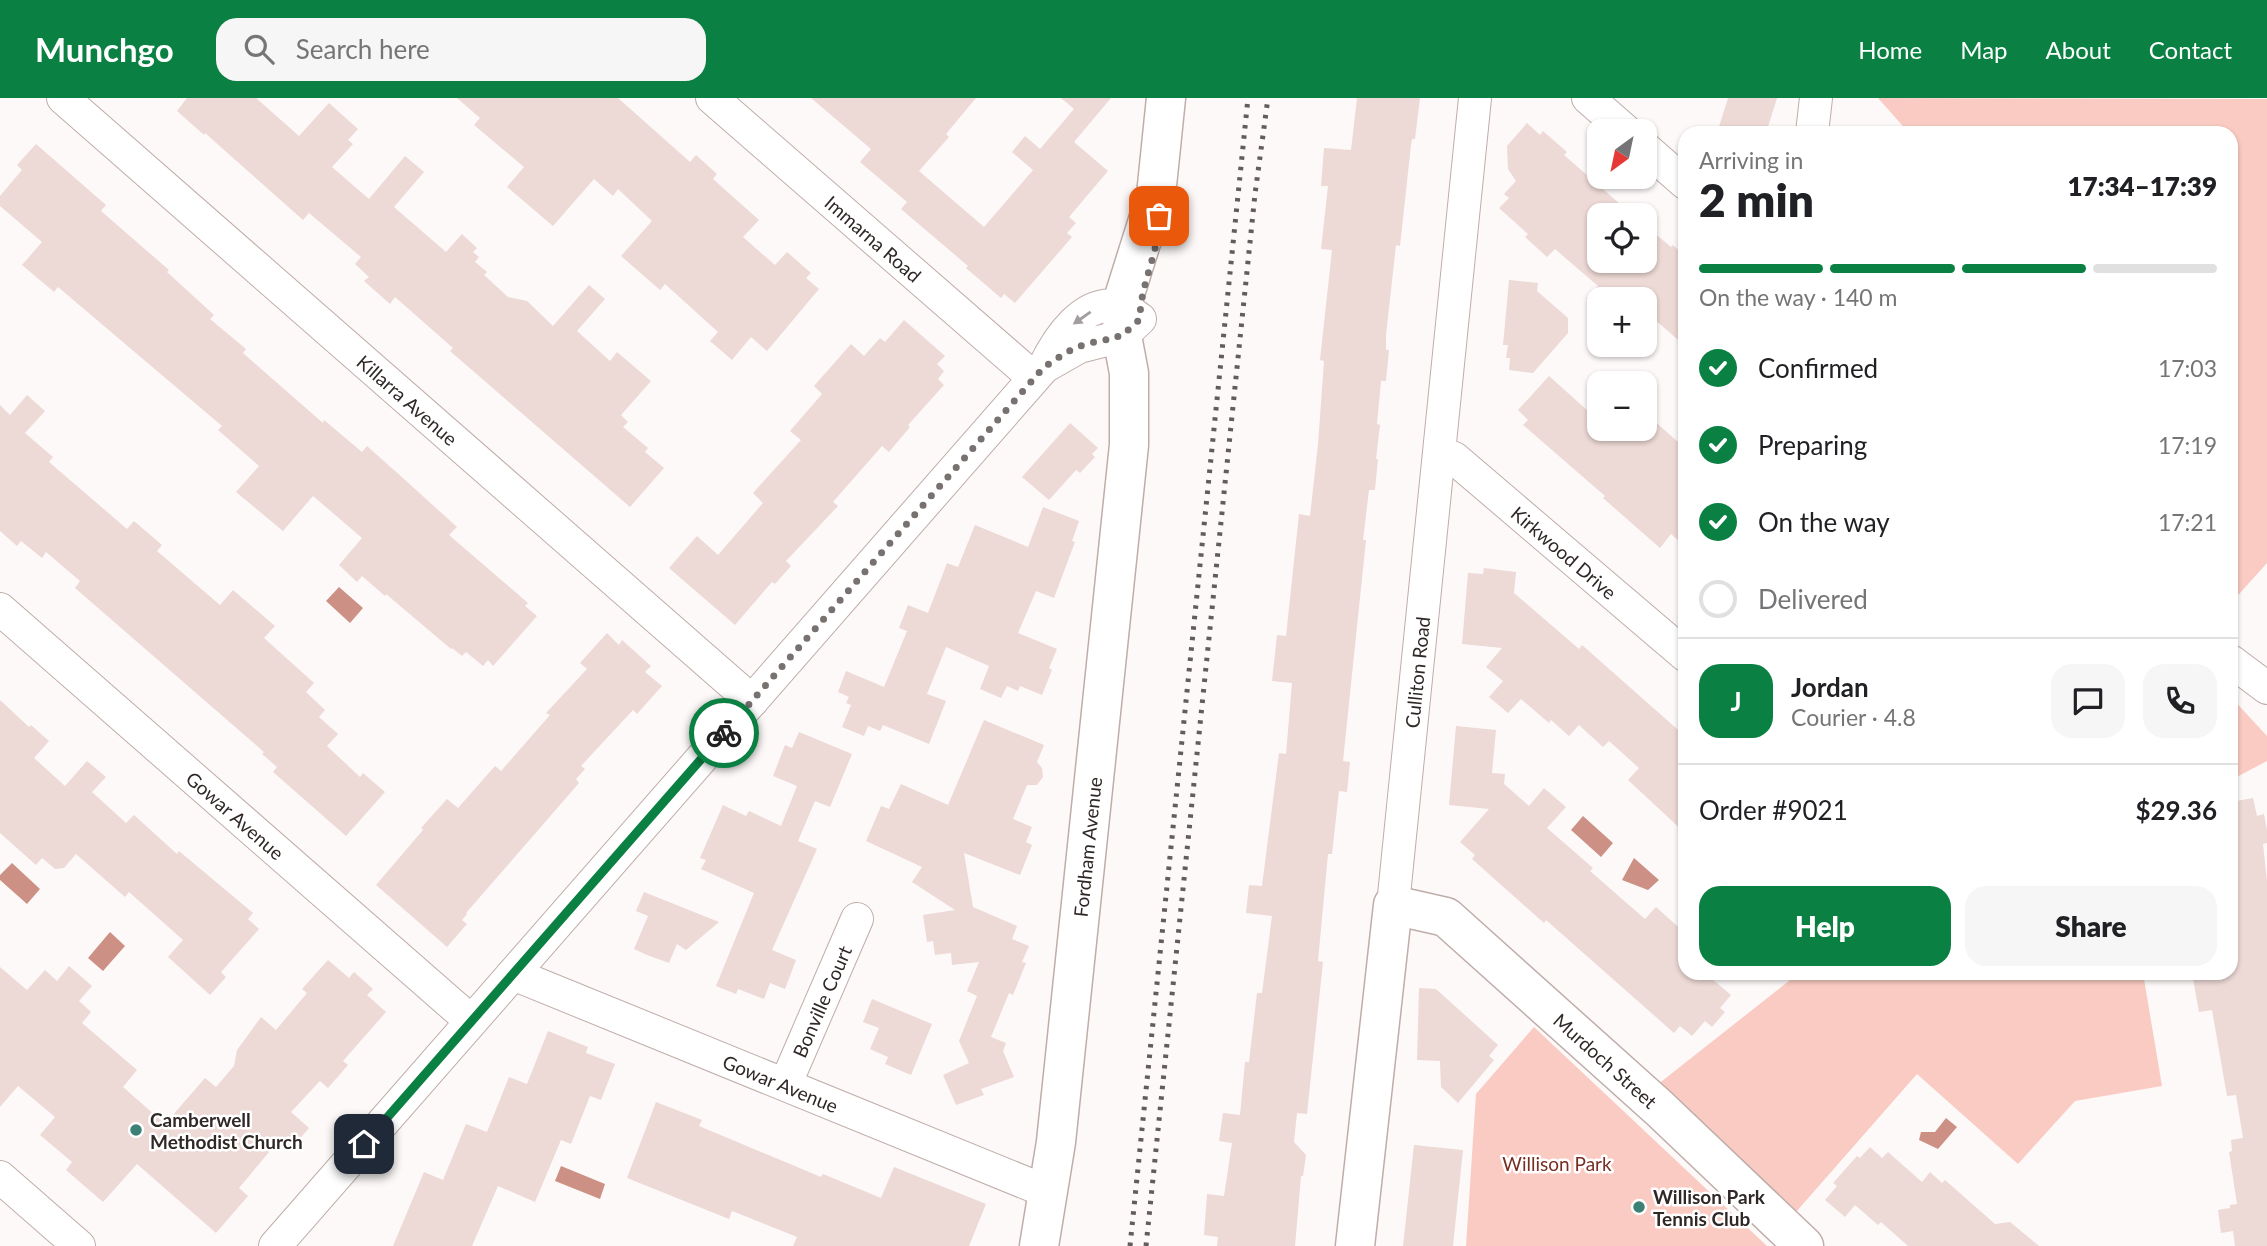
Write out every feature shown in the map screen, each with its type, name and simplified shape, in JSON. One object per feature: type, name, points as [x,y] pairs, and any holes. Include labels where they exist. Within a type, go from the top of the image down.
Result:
[{"type":"street","name":"Killarra Avenue","points":[[63,98],[752,701]]},
{"type":"street","name":"Immarna Road","points":[[712,98],[1039,373]]},
{"type":"street","name":"Fordham Avenue","points":[[1039,1246],[1056,1142],[1129,445],[1127,283],[1156,195],[1166,98]]},
{"type":"street","name":"Culliton Road","points":[[1355,1246],[1441,453],[1475,98]]},
{"type":"street","points":[[1588,98],[1612,119]]},
{"type":"street","points":[[1813,126],[1816,98]]},
{"type":"street","points":[[1657,158],[1678,177]]},
{"type":"street","points":[[275,1246],[1039,373],[1066,352],[1128,321]]},
{"type":"street","name":"Kirkwood Drive","points":[[1441,453],[1454,458],[1678,649]]},
{"type":"street","name":"Gowar Avenue","points":[[0,609],[471,1021]]},
{"type":"street","points":[[2238,666],[2267,688]]},
{"type":"street","name":"Murdoch Street","points":[[1393,905],[1446,917],[1659,1108],[1804,1246]]},
{"type":"street","name":"Bonville Court","points":[[786,1083],[857,919]]},
{"type":"street","name":"Gowar Avenue","points":[[513,974],[1048,1192]]},
{"type":"street","points":[[0,1177],[79,1246]]},
{"type":"green space","points":[[1878,98],[2267,99],[2267,563],[2238,595],[2238,126],[1903,126]]},
{"type":"green space","points":[[2238,705],[2267,736],[2267,761],[2238,776]]},
{"type":"green space","points":[[1790,980],[2144,980],[2162,1086],[2075,1101],[2018,1164],[1917,1074],[1789,1220],[1657,1085]]},
{"type":"green space","name":"Willison Park","points":[[1534,1027],[1767,1246],[1466,1246],[1476,1094]]},
{"type":"shaded area","points":[[339,587],[363,608],[350,623],[326,601]]},
{"type":"shaded area","points":[[1583,816],[1613,843],[1601,857],[1571,830]]},
{"type":"shaded area","points":[[1634,858],[1659,880],[1648,890],[1622,880]]},
{"type":"shaded area","points":[[12,863],[40,889],[27,904],[0,880],[0,875]]},
{"type":"shaded area","points":[[110,932],[125,946],[103,971],[88,958]]},
{"type":"shaded area","points":[[1946,1118],[1957,1127],[1938,1149],[1919,1140],[1921,1132],[1935,1132]]},
{"type":"shaded area","points":[[561,1166],[605,1184],[600,1199],[555,1181]]},
{"type":"building","points":[[187,98],[256,98],[299,136],[329,103],[358,129],[348,140],[353,144],[332,167],[369,199],[405,156],[424,172],[394,207],[446,252],[462,234],[477,248],[473,252],[479,257],[475,262],[487,272],[484,275],[508,297],[527,301],[553,326],[589,285],[605,299],[577,331],[610,361],[617,352],[651,381],[621,415],[628,422],[623,427],[648,448],[645,452],[664,468],[630,507],[450,351],[453,348],[395,297],[390,304],[364,281],[369,277],[355,264],[361,257],[309,213],[303,220],[177,111]]},
{"type":"building","points":[[457,98],[618,98],[690,162],[696,155],[717,174],[713,179],[759,220],[743,237],[775,265],[787,252],[811,273],[806,278],[819,289],[767,351],[751,337],[732,360],[710,341],[718,332],[665,284],[660,290],[621,256],[652,221],[618,189],[613,196],[594,179],[553,226],[507,187],[524,167],[474,125],[480,118]]},
{"type":"building","points":[[811,98],[976,98],[946,134],[949,137],[919,171],[984,227],[1033,170],[1012,152],[1025,136],[1040,149],[1074,109],[1061,98],[1111,98],[1074,142],[1108,171],[1069,217],[1076,223],[1067,233],[1072,237],[1015,303],[1004,294],[1001,298],[901,209],[907,202],[860,162],[871,149]]},
{"type":"building","points":[[1357,98],[1420,98],[1415,139],[1412,139],[1411,145],[1400,246],[1396,245],[1386,335],[1386,350],[1389,350],[1386,381],[1381,381],[1377,424],[1380,425],[1375,490],[1369,490],[1363,540],[1366,540],[1343,761],[1350,762],[1347,792],[1339,791],[1332,854],[1328,854],[1318,961],[1323,962],[1307,1114],[1297,1113],[1294,1142],[1306,1155],[1301,1176],[1295,1246],[1217,1246],[1218,1237],[1204,1235],[1207,1194],[1224,1196],[1232,1143],[1219,1141],[1223,1113],[1240,1115],[1245,1062],[1249,1062],[1257,993],[1262,993],[1272,916],[1246,913],[1249,885],[1262,886],[1279,753],[1286,754],[1292,683],[1272,681],[1277,635],[1286,636],[1299,514],[1310,516],[1318,444],[1324,361],[1320,360],[1332,250],[1321,249],[1328,186],[1321,186],[1324,148],[1351,150]]},
{"type":"building","points":[[1728,98],[1777,98],[1768,126],[1719,126]]},
{"type":"building","points":[[1527,123],[1540,135],[1543,131],[1567,152],[1564,155],[1587,175],[1587,189],[1603,189],[1619,203],[1587,203],[1587,273],[1657,273],[1657,235],[1678,250],[1678,340],[1657,322],[1657,287],[1597,287],[1555,249],[1547,257],[1525,237],[1528,234],[1499,208],[1509,198],[1504,194],[1516,181],[1508,169],[1507,146]]},
{"type":"building","points":[[36,144],[106,205],[101,211],[169,270],[167,272],[214,315],[210,319],[246,349],[243,353],[323,423],[324,420],[362,452],[367,446],[457,527],[449,535],[528,603],[525,606],[537,616],[493,666],[488,660],[483,666],[466,652],[462,656],[451,649],[362,576],[357,582],[339,565],[362,538],[313,496],[283,531],[236,492],[259,466],[218,430],[222,426],[58,287],[54,292],[22,265],[42,242],[0,206],[0,196],[22,170],[17,165]]},
{"type":"building","points":[[1509,280],[1538,283],[1537,291],[1568,318],[1568,333],[1533,373],[1509,370],[1510,358],[1506,358],[1508,345],[1503,345]]},
{"type":"building","points":[[904,320],[945,356],[937,364],[944,371],[938,379],[944,385],[908,425],[910,427],[889,452],[882,446],[833,502],[838,506],[786,561],[791,566],[775,584],[772,582],[735,625],[669,568],[697,536],[718,555],[763,503],[753,493],[801,440],[790,431],[822,394],[814,386],[851,344],[864,356],[880,338],[885,342]]},
{"type":"building","points":[[1549,376],[1587,410],[1587,441],[1657,441],[1657,424],[1678,442],[1678,540],[1671,534],[1660,548],[1523,425],[1528,420],[1518,410]]},
{"type":"building","points":[[27,395],[45,411],[25,433],[53,457],[49,462],[127,529],[134,521],[162,545],[157,551],[220,605],[233,590],[275,626],[264,638],[314,683],[306,692],[325,710],[319,717],[338,734],[327,746],[360,777],[363,773],[385,792],[346,836],[273,772],[277,767],[262,754],[264,752],[75,588],[80,581],[46,552],[42,558],[21,541],[17,546],[0,531],[0,405],[10,415]]},
{"type":"building","points":[[1070,423],[1098,448],[1092,454],[1095,457],[1080,473],[1076,470],[1049,500],[1022,477]]},
{"type":"building","points":[[1043,507],[1079,521],[1072,541],[1075,542],[1054,598],[1036,591],[1018,633],[1057,649],[1042,695],[1020,686],[1018,691],[1007,686],[1001,698],[980,689],[989,666],[946,647],[927,694],[946,701],[929,744],[883,725],[880,731],[868,726],[864,736],[842,727],[851,705],[846,703],[849,697],[838,692],[846,671],[884,687],[907,631],[899,628],[908,605],[928,613],[947,563],[958,567],[975,525],[1028,547]]},
{"type":"building","points":[[1484,568],[1516,572],[1514,593],[1579,649],[1582,645],[1678,730],[1678,826],[1628,780],[1639,768],[1609,741],[1603,747],[1579,725],[1569,736],[1521,699],[1508,713],[1489,697],[1503,681],[1486,667],[1502,648],[1462,644],[1468,573],[1483,574]]},
{"type":"building","points":[[607,633],[619,645],[622,640],[651,666],[645,672],[662,686],[637,714],[633,710],[581,766],[585,769],[576,779],[579,783],[466,913],[462,920],[467,924],[447,947],[376,885],[447,799],[458,808],[495,766],[501,771],[550,715],[546,713],[587,669],[580,663]]},
{"type":"building","points":[[0,700],[49,741],[34,758],[65,786],[87,761],[106,777],[92,792],[126,823],[134,815],[177,854],[179,851],[253,913],[248,919],[259,929],[221,972],[226,977],[210,995],[168,957],[183,940],[129,892],[125,897],[76,854],[64,868],[55,869],[42,858],[36,865],[0,833]]},
{"type":"building","points":[[984,720],[1044,745],[1037,762],[1042,768],[1043,777],[1037,785],[1027,785],[1013,819],[1032,827],[1026,842],[1032,845],[1020,875],[964,853],[973,907],[1017,926],[1012,939],[1029,946],[1022,962],[1026,963],[1013,995],[1009,993],[991,1037],[1006,1043],[1003,1051],[1014,1077],[981,1089],[984,1095],[956,1105],[943,1075],[969,1063],[959,1041],[977,996],[967,991],[979,962],[952,965],[951,953],[935,955],[933,941],[927,942],[923,915],[955,910],[912,882],[922,867],[866,841],[881,806],[889,809],[901,784],[948,805]]},
{"type":"building","points":[[1456,726],[1496,730],[1492,773],[1505,774],[1504,784],[1529,806],[1544,788],[1566,807],[1547,828],[1593,868],[1590,871],[1645,919],[1656,907],[1678,927],[1678,980],[1713,980],[1731,995],[1720,1008],[1725,1012],[1712,1027],[1705,1021],[1692,1036],[1680,1026],[1674,1033],[1472,859],[1475,855],[1460,842],[1489,809],[1449,805]]},
{"type":"building","points":[[799,732],[852,754],[830,807],[815,801],[798,841],[817,849],[772,950],[796,960],[785,989],[770,983],[764,999],[738,989],[736,994],[716,986],[754,893],[701,869],[706,860],[700,858],[723,805],[746,816],[749,811],[781,826],[797,786],[773,776],[785,745],[792,748]]},
{"type":"building","points":[[2253,798],[2257,816],[2264,814],[2267,830],[2267,843],[2263,844],[2267,881],[2267,1246],[2235,1246],[2233,1231],[2221,1233],[2218,1210],[2237,1204],[2229,1152],[2232,1151],[2231,1140],[2243,1138],[2236,1095],[2227,1096],[2212,1010],[2199,1012],[2193,980],[2238,980],[2238,801]]},
{"type":"building","points":[[644,892],[719,922],[686,950],[677,944],[669,963],[647,955],[634,949],[648,916],[636,911]]},
{"type":"building","points":[[328,960],[349,978],[354,972],[373,989],[367,995],[386,1012],[343,1061],[348,1065],[328,1088],[320,1081],[291,1112],[309,1128],[291,1149],[280,1139],[239,1188],[248,1196],[216,1233],[137,1164],[103,1202],[66,1170],[72,1162],[40,1135],[55,1117],[18,1086],[0,1107],[0,967],[27,990],[45,970],[57,981],[69,966],[92,986],[79,1001],[91,1012],[82,1023],[137,1070],[123,1087],[165,1124],[205,1078],[216,1087],[234,1066],[237,1050],[261,1017],[276,1030],[307,993],[302,989]]},
{"type":"building","points":[[1419,988],[1436,989],[1498,1045],[1489,1056],[1494,1060],[1458,1103],[1441,1087],[1440,1061],[1417,1060]]},
{"type":"building","points":[[872,999],[932,1024],[911,1075],[885,1064],[888,1057],[870,1049],[879,1028],[863,1022]]},
{"type":"building","points":[[548,1031],[588,1047],[586,1053],[615,1064],[601,1100],[590,1096],[571,1144],[561,1140],[535,1202],[498,1186],[472,1246],[393,1246],[424,1172],[443,1180],[466,1124],[487,1132],[509,1077],[527,1084]]},
{"type":"building","points":[[656,1102],[702,1120],[699,1126],[821,1177],[823,1174],[881,1198],[894,1167],[986,1204],[969,1246],[793,1246],[797,1237],[732,1211],[729,1219],[627,1178]]},
{"type":"building","points":[[1414,1145],[1463,1150],[1453,1246],[1403,1246]]},
{"type":"building","points":[[1870,1147],[1882,1158],[1888,1152],[1922,1182],[1930,1172],[1942,1183],[1945,1180],[1995,1224],[2010,1222],[2039,1246],[1908,1246],[1881,1222],[1878,1225],[1855,1205],[1845,1217],[1825,1200],[1837,1186],[1833,1183],[1857,1156],[1860,1158]]},
{"type":"railway","points":[[1130,1246],[1248,98]]},
{"type":"railway","points":[[1146,1246],[1255,194],[1268,98]]},
{"type":"way so far","points":[[724,733],[1044,367],[1066,352],[1122,336],[1140,319],[1142,292],[1158,242],[1159,216]]},
{"type":"place","name":"Camberwell Methodist Church","points":[[136,1130]]},
{"type":"place","name":"Willison Park Tennis Club","points":[[1639,1207]]},
{"type":"route","points":[[364,1144],[724,733]]}]
